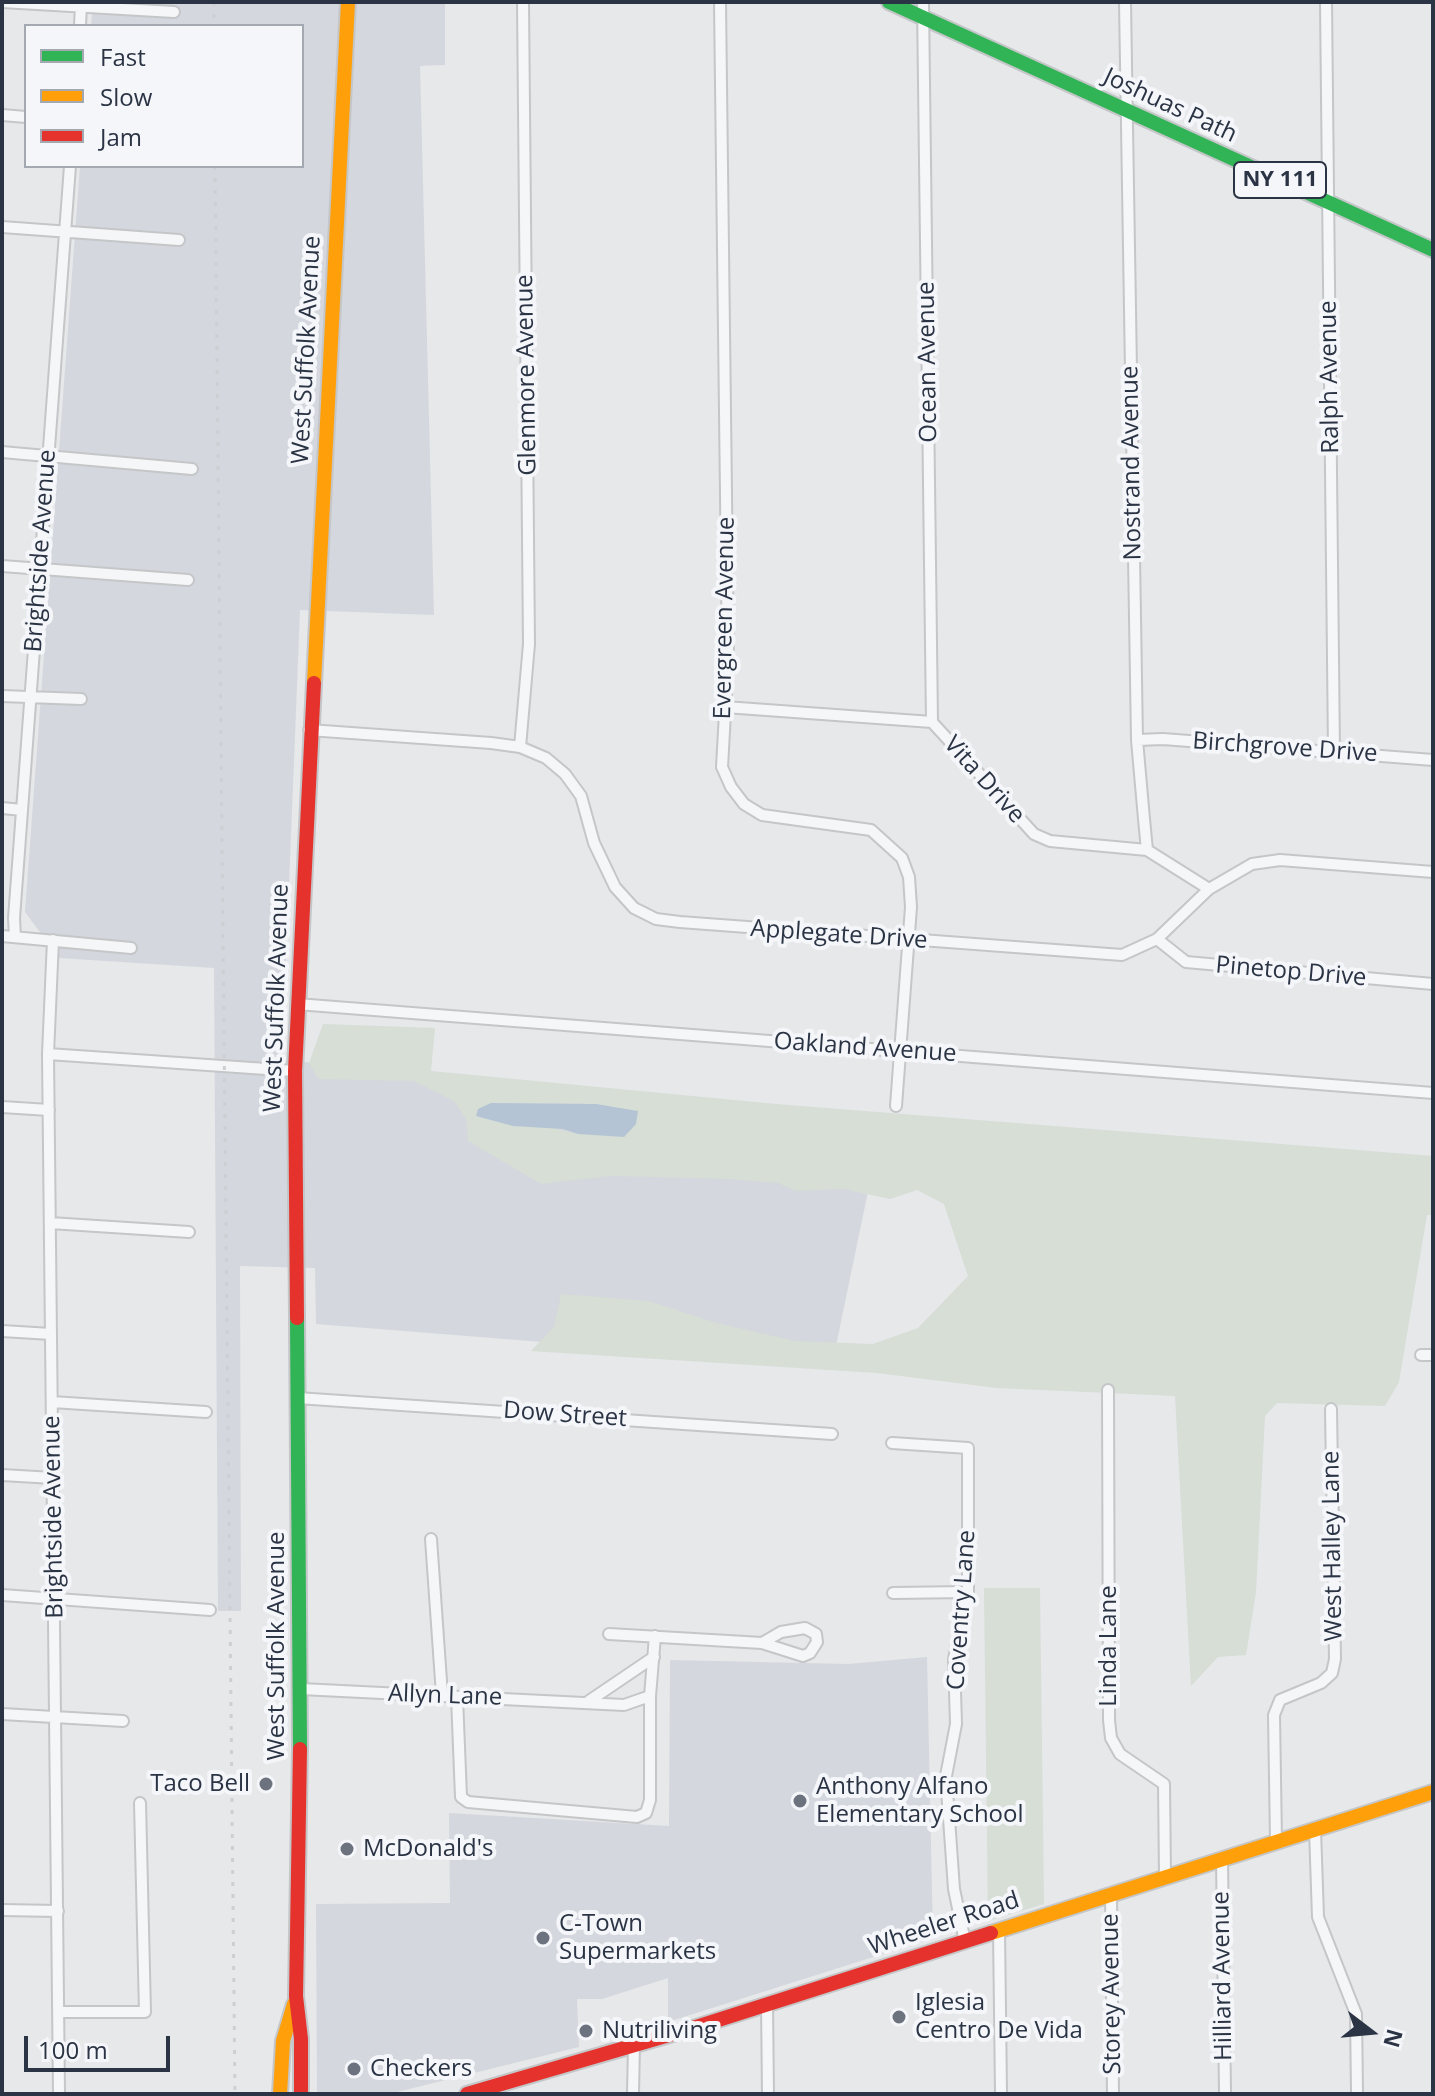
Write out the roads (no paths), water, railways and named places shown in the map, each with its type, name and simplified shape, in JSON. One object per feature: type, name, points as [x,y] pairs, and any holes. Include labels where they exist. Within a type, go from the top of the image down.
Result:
[{"type":"main road","name":"West Suffolk Avenue","points":[[301,2094],[301,2039],[296,1996],[301,1689],[295,1071],[309,730],[348,2]]},
{"type":"main road","name":"Joshuas Path","points":[[889,2],[1433,250]]},
{"type":"main road","name":"Wheeler Road","points":[[476,2093],[965,1942],[1433,1792]]},
{"type":"main road","name":"West Suffolk Avenue","points":[[280,2094],[283,2041],[296,1996]]},
{"type":"street","points":[[2,2],[174,12]]},
{"type":"street","name":"Glenmore Avenue","points":[[520,747],[529,644],[523,2]]},
{"type":"street","name":"Evergreen Avenue","points":[[720,2],[727,534],[722,767],[737,796],[762,815],[871,830],[902,858],[909,877],[909,940],[896,1106]]},
{"type":"street","name":"Ocean Avenue","points":[[923,2],[932,722]]},
{"type":"street","name":"Nostrand Avenue","points":[[1125,2],[1137,740],[1147,850]]},
{"type":"street","name":"Ralph Avenue","points":[[1326,2],[1334,752]]},
{"type":"street","points":[[2,115],[24,117]]},
{"type":"street","name":"Brightside Avenue","points":[[15,937],[70,168]]},
{"type":"street","points":[[2,227],[179,240]]},
{"type":"street","points":[[2,452],[192,469]]},
{"type":"street","points":[[2,566],[188,580]]},
{"type":"street","points":[[2,696],[31,698],[44,695],[81,699]]},
{"type":"street","name":"Vita Drive","points":[[725,707],[932,722],[1034,834],[1050,841],[1147,850]]},
{"type":"street","name":"Applegate Drive","points":[[309,730],[520,747],[546,758],[565,774],[581,796],[598,854],[615,887],[634,908],[656,919],[1122,955],[1157,939],[1209,889],[1252,864],[1280,860],[1433,872]]},
{"type":"street","name":"Birchgrove Drive","points":[[1137,740],[1433,760]]},
{"type":"street","points":[[2,808],[22,810]]},
{"type":"street","points":[[1147,850],[1209,889]]},
{"type":"street","points":[[2,936],[131,948]]},
{"type":"street","name":"Pinetop Drive","points":[[1157,939],[1186,962],[1433,984]]},
{"type":"street","name":"Brightside Avenue","points":[[53,940],[48,1054],[59,2094]]},
{"type":"street","name":"Oakland Avenue","points":[[297,1004],[1433,1093]]},
{"type":"street","points":[[48,1054],[295,1071]]},
{"type":"street","points":[[2,1107],[49,1110]]},
{"type":"street","points":[[50,1223],[189,1232]]},
{"type":"street","points":[[2,1331],[51,1334]]},
{"type":"street","points":[[1421,1355],[1433,1355]]},
{"type":"street","name":"Linda Lane","points":[[1108,1390],[1111,1738],[1120,1754],[1164,1784],[1165,1876]]},
{"type":"street","name":"Dow Street","points":[[297,1398],[832,1434]]},
{"type":"street","points":[[52,1402],[206,1412]]},
{"type":"street","name":"West Halley Lane","points":[[1276,1841],[1274,1715],[1280,1700],[1321,1683],[1332,1673],[1335,1659],[1331,1409]]},
{"type":"street","name":"Coventry Lane","points":[[892,1443],[968,1448],[968,1592],[954,1659],[956,1724],[946,1776],[954,1889],[965,1942]]},
{"type":"street","points":[[2,1475],[53,1478]]},
{"type":"street","points":[[431,1539],[442,1695]]},
{"type":"street","points":[[893,1593],[968,1592]]},
{"type":"street","points":[[2,1595],[210,1610]]},
{"type":"street","points":[[609,1634],[762,1643],[803,1656],[810,1653],[817,1642],[816,1634],[805,1628],[781,1632],[762,1643]]},
{"type":"street","points":[[457,1697],[461,1797],[468,1802],[637,1817],[646,1813],[650,1800],[650,1696],[655,1636]]},
{"type":"street","points":[[589,1701],[654,1657]]},
{"type":"street","name":"Allyn Lane","points":[[301,1689],[624,1705],[650,1696]]},
{"type":"street","points":[[2,1714],[123,1721]]},
{"type":"street","points":[[59,2012],[145,2012],[140,1803]]},
{"type":"street","points":[[1315,1830],[1318,1917],[1356,2014],[1357,2094]]},
{"type":"street","name":"Hilliard Avenue","points":[[1222,1858],[1225,2094]]},
{"type":"street","name":"Storey Avenue","points":[[1111,1894],[1113,2094]]},
{"type":"street","points":[[2,1910],[58,1911]]},
{"type":"street","points":[[999,1929],[1001,2094]]},
{"type":"street","points":[[767,2004],[768,2094]]},
{"type":"street","points":[[633,2094],[634,2045]]},
{"type":"water","points":[[491,1103],[596,1104],[638,1111],[636,1124],[624,1137],[513,1126],[476,1116],[478,1109]]},
{"type":"railway","points":[[214,2],[214,24]]},
{"type":"railway","points":[[215,168],[235,2094]]},
{"type":"place","name":"Taco Bell","points":[[266,1784]]},
{"type":"place","name":"Anthony Alfano Elementary School","points":[[800,1801]]},
{"type":"place","name":"McDonald's","points":[[347,1849]]},
{"type":"place","name":"C‑Town Supermarkets","points":[[543,1938]]},
{"type":"place","name":"Iglesia Centro De Vida","points":[[899,2017]]},
{"type":"place","name":"Nutriliving","points":[[586,2031]]},
{"type":"place","name":"Checkers","points":[[354,2069]]}]
